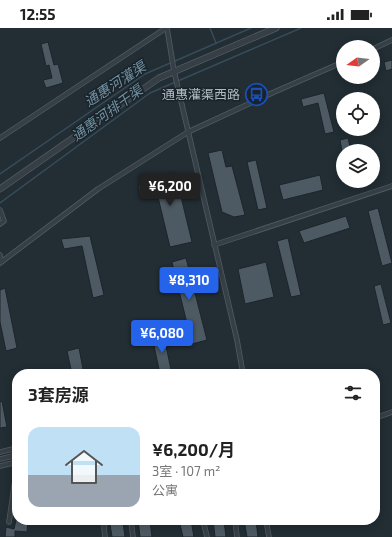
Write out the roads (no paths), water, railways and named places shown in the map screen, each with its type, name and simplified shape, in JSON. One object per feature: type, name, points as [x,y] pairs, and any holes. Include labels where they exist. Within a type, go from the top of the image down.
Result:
[{"type":"street","points":[[0,138],[166,28],[174,71],[237,340],[242,369]]},
{"type":"street","points":[[0,189],[159,78],[276,28]]},
{"type":"street","points":[[380,46],[392,40]]},
{"type":"street","points":[[0,255],[1,262],[98,189],[188,132],[272,92],[336,65]]},
{"type":"street","points":[[214,245],[392,186]]},
{"type":"street","points":[[0,210],[4,221],[0,224]]},
{"type":"street","points":[[380,416],[392,412]]},
{"type":"street","points":[[0,452],[12,449]]},
{"type":"street","points":[[0,459],[12,456]]},
{"type":"street","points":[[0,466],[12,463]]},
{"type":"street","points":[[9,522],[12,501]]},
{"type":"street","points":[[104,525],[105,537]]},
{"type":"street","points":[[132,525],[133,537]]},
{"type":"street","points":[[205,525],[207,537]]},
{"type":"street","points":[[236,525],[237,537]]},
{"type":"street","points":[[267,525],[269,537]]},
{"type":"waterway","points":[[210,28],[216,43]]},
{"type":"waterway","name":"通惠河灌渠","points":[[0,174],[145,74],[251,28]]},
{"type":"waterway","name":"通惠河排干渠","points":[[0,203],[150,93],[301,28]]},
{"type":"place","name":"通惠灌渠西路","points":[[256,94]]}]
